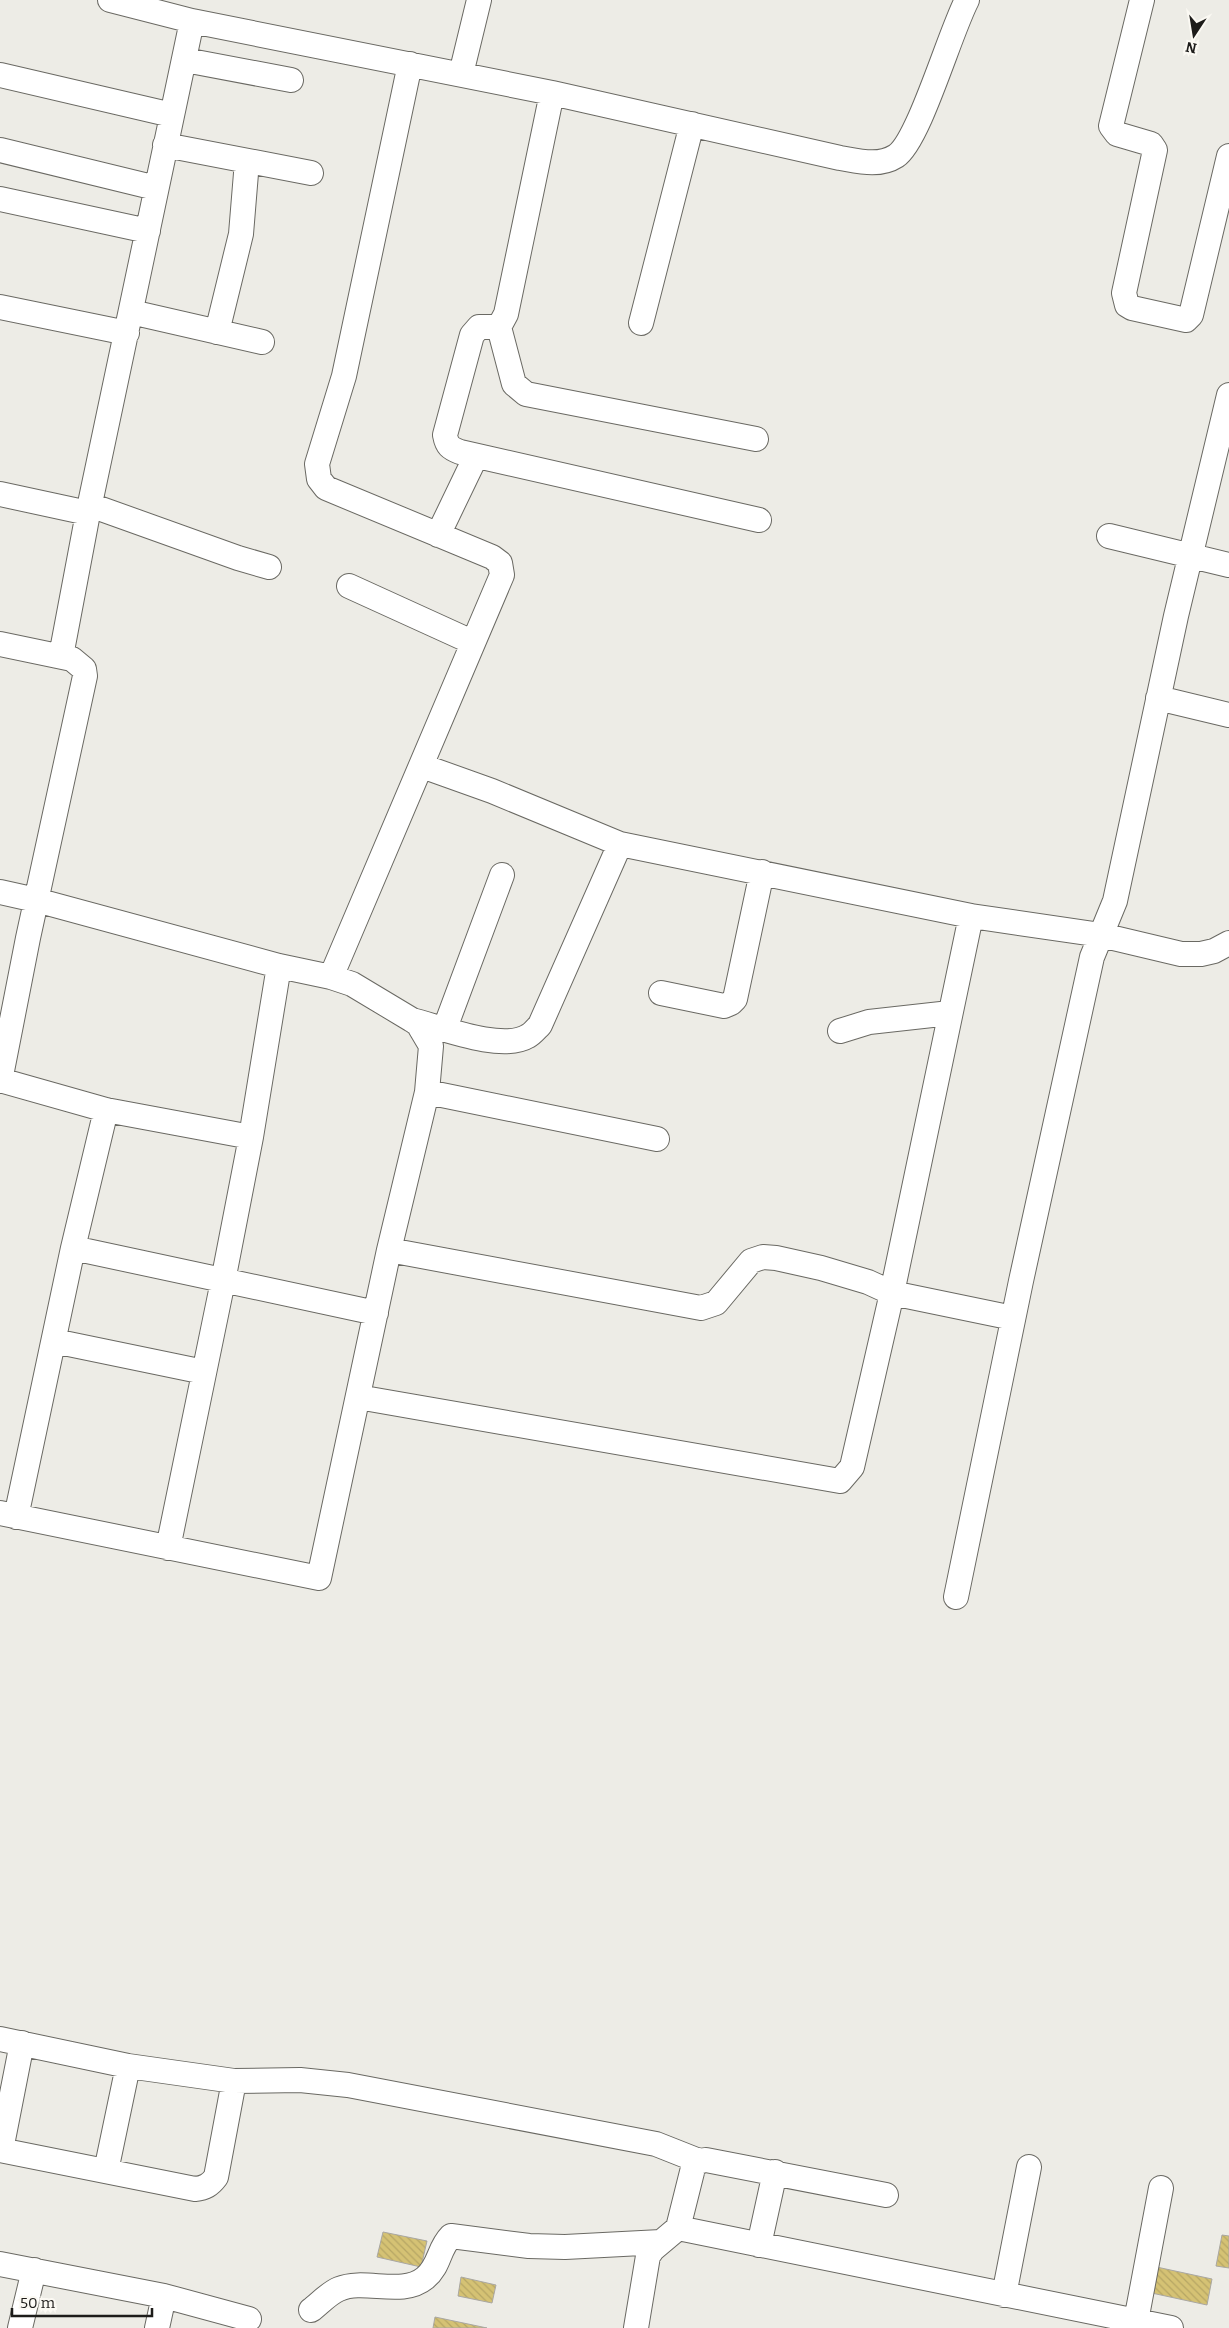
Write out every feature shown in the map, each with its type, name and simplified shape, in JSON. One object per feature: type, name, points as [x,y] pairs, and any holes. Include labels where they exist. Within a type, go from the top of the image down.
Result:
[{"type":"street","points":[[110,0],[192,21],[552,93],[868,163],[886,161],[896,156],[906,147],[920,120],[958,18],[968,0]]},
{"type":"street","points":[[461,74],[479,0]]},
{"type":"street","points":[[1142,0],[1111,126],[1117,134],[1151,144],[1155,150],[1124,293],[1127,305],[1132,308],[1186,320],[1191,315],[1229,156]]},
{"type":"street","points":[[61,656],[89,509],[192,21]]},
{"type":"street","points":[[185,60],[290,80]]},
{"type":"street","points":[[331,977],[502,575],[500,563],[492,557],[326,488],[319,479],[316,464],[344,376],[410,64]]},
{"type":"street","points":[[0,74],[172,115]]},
{"type":"street","points":[[552,93],[506,314],[499,327],[514,384],[526,394],[756,439]]},
{"type":"street","points":[[641,323],[692,124]]},
{"type":"street","points":[[165,145],[311,174]]},
{"type":"street","points":[[0,150],[156,188]]},
{"type":"street","points":[[217,332],[241,234],[247,161]]},
{"type":"street","points":[[0,199],[148,231]]},
{"type":"street","points":[[0,307],[217,332],[262,342]]},
{"type":"street","points":[[499,327],[479,326],[472,335],[445,435],[450,448],[476,456],[759,520]]},
{"type":"street","points":[[956,1597],[1013,1318],[1092,957],[1115,901],[1158,698],[1190,557],[1226,419],[1229,395]]},
{"type":"street","points":[[438,534],[476,456]]},
{"type":"street","points":[[0,494],[89,509],[269,567]]},
{"type":"street","points":[[1109,536],[1229,565]]},
{"type":"street","points":[[349,586],[472,642]]},
{"type":"street","points":[[0,644],[61,656],[79,663],[84,668],[85,676],[36,900],[0,1080],[106,1110],[251,1137]]},
{"type":"street","points":[[1158,698],[1229,716]]},
{"type":"street","points":[[422,766],[492,791],[620,844],[971,916],[1101,935],[1181,954],[1201,954],[1214,951],[1229,943]]},
{"type":"street","points":[[412,1020],[493,1041],[516,1040],[528,1036],[540,1025],[620,844]]},
{"type":"street","points":[[661,993],[724,1006],[735,999],[762,872]]},
{"type":"street","points":[[446,1028],[502,874]]},
{"type":"street","points":[[0,892],[352,984],[412,1020],[422,1030],[431,1046],[427,1092],[389,1250],[319,1578],[8,1515],[54,1341],[73,1248],[106,1110]]},
{"type":"street","points":[[358,1396],[840,1481],[852,1467],[892,1293],[971,916]]},
{"type":"street","points":[[168,1548],[224,1281],[251,1137],[279,966]]},
{"type":"street","points":[[840,1031],[869,1022],[950,1014]]},
{"type":"street","points":[[427,1092],[657,1139]]},
{"type":"street","points":[[73,1248],[376,1313]]},
{"type":"street","points":[[389,1250],[701,1308],[716,1303],[751,1261],[763,1257],[776,1258],[821,1268],[868,1282],[892,1293],[1013,1318]]},
{"type":"street","points":[[54,1341],[204,1372]]},
{"type":"street","points":[[234,2081],[216,2177],[211,2184],[203,2189],[0,2150],[11,2041],[128,2066],[234,2081],[300,2080],[348,2086],[656,2144],[699,2162]]},
{"type":"street","points":[[106,2171],[128,2066]]},
{"type":"street","points":[[636,2328],[648,2256],[653,2248],[670,2235],[694,2168],[699,2162],[706,2160],[722,2161],[886,2195]]},
{"type":"street","points":[[1004,2295],[1029,2167]]},
{"type":"street","points":[[758,2245],[775,2172]]},
{"type":"street","points":[[1136,2321],[1161,2188]]},
{"type":"street","points":[[311,2310],[338,2289],[351,2286],[412,2285],[425,2278],[436,2267],[443,2244],[451,2236],[528,2246],[565,2247],[670,2235],[758,2245],[1171,2328]]},
{"type":"street","points":[[0,2264],[164,2296],[249,2319]]},
{"type":"street","points":[[20,2328],[34,2270]]},
{"type":"street","points":[[157,2328],[164,2296]]},
{"type":"building","points":[[383,2232],[427,2241],[421,2267],[377,2257]]},
{"type":"building","points":[[1222,2235],[1229,2236],[1229,2268],[1216,2266]]},
{"type":"building","points":[[1152,2266],[1212,2279],[1207,2305],[1147,2292]]},
{"type":"building","points":[[461,2277],[496,2285],[492,2303],[458,2296]]},
{"type":"building","points":[[435,2317],[487,2328],[433,2328]]}]
